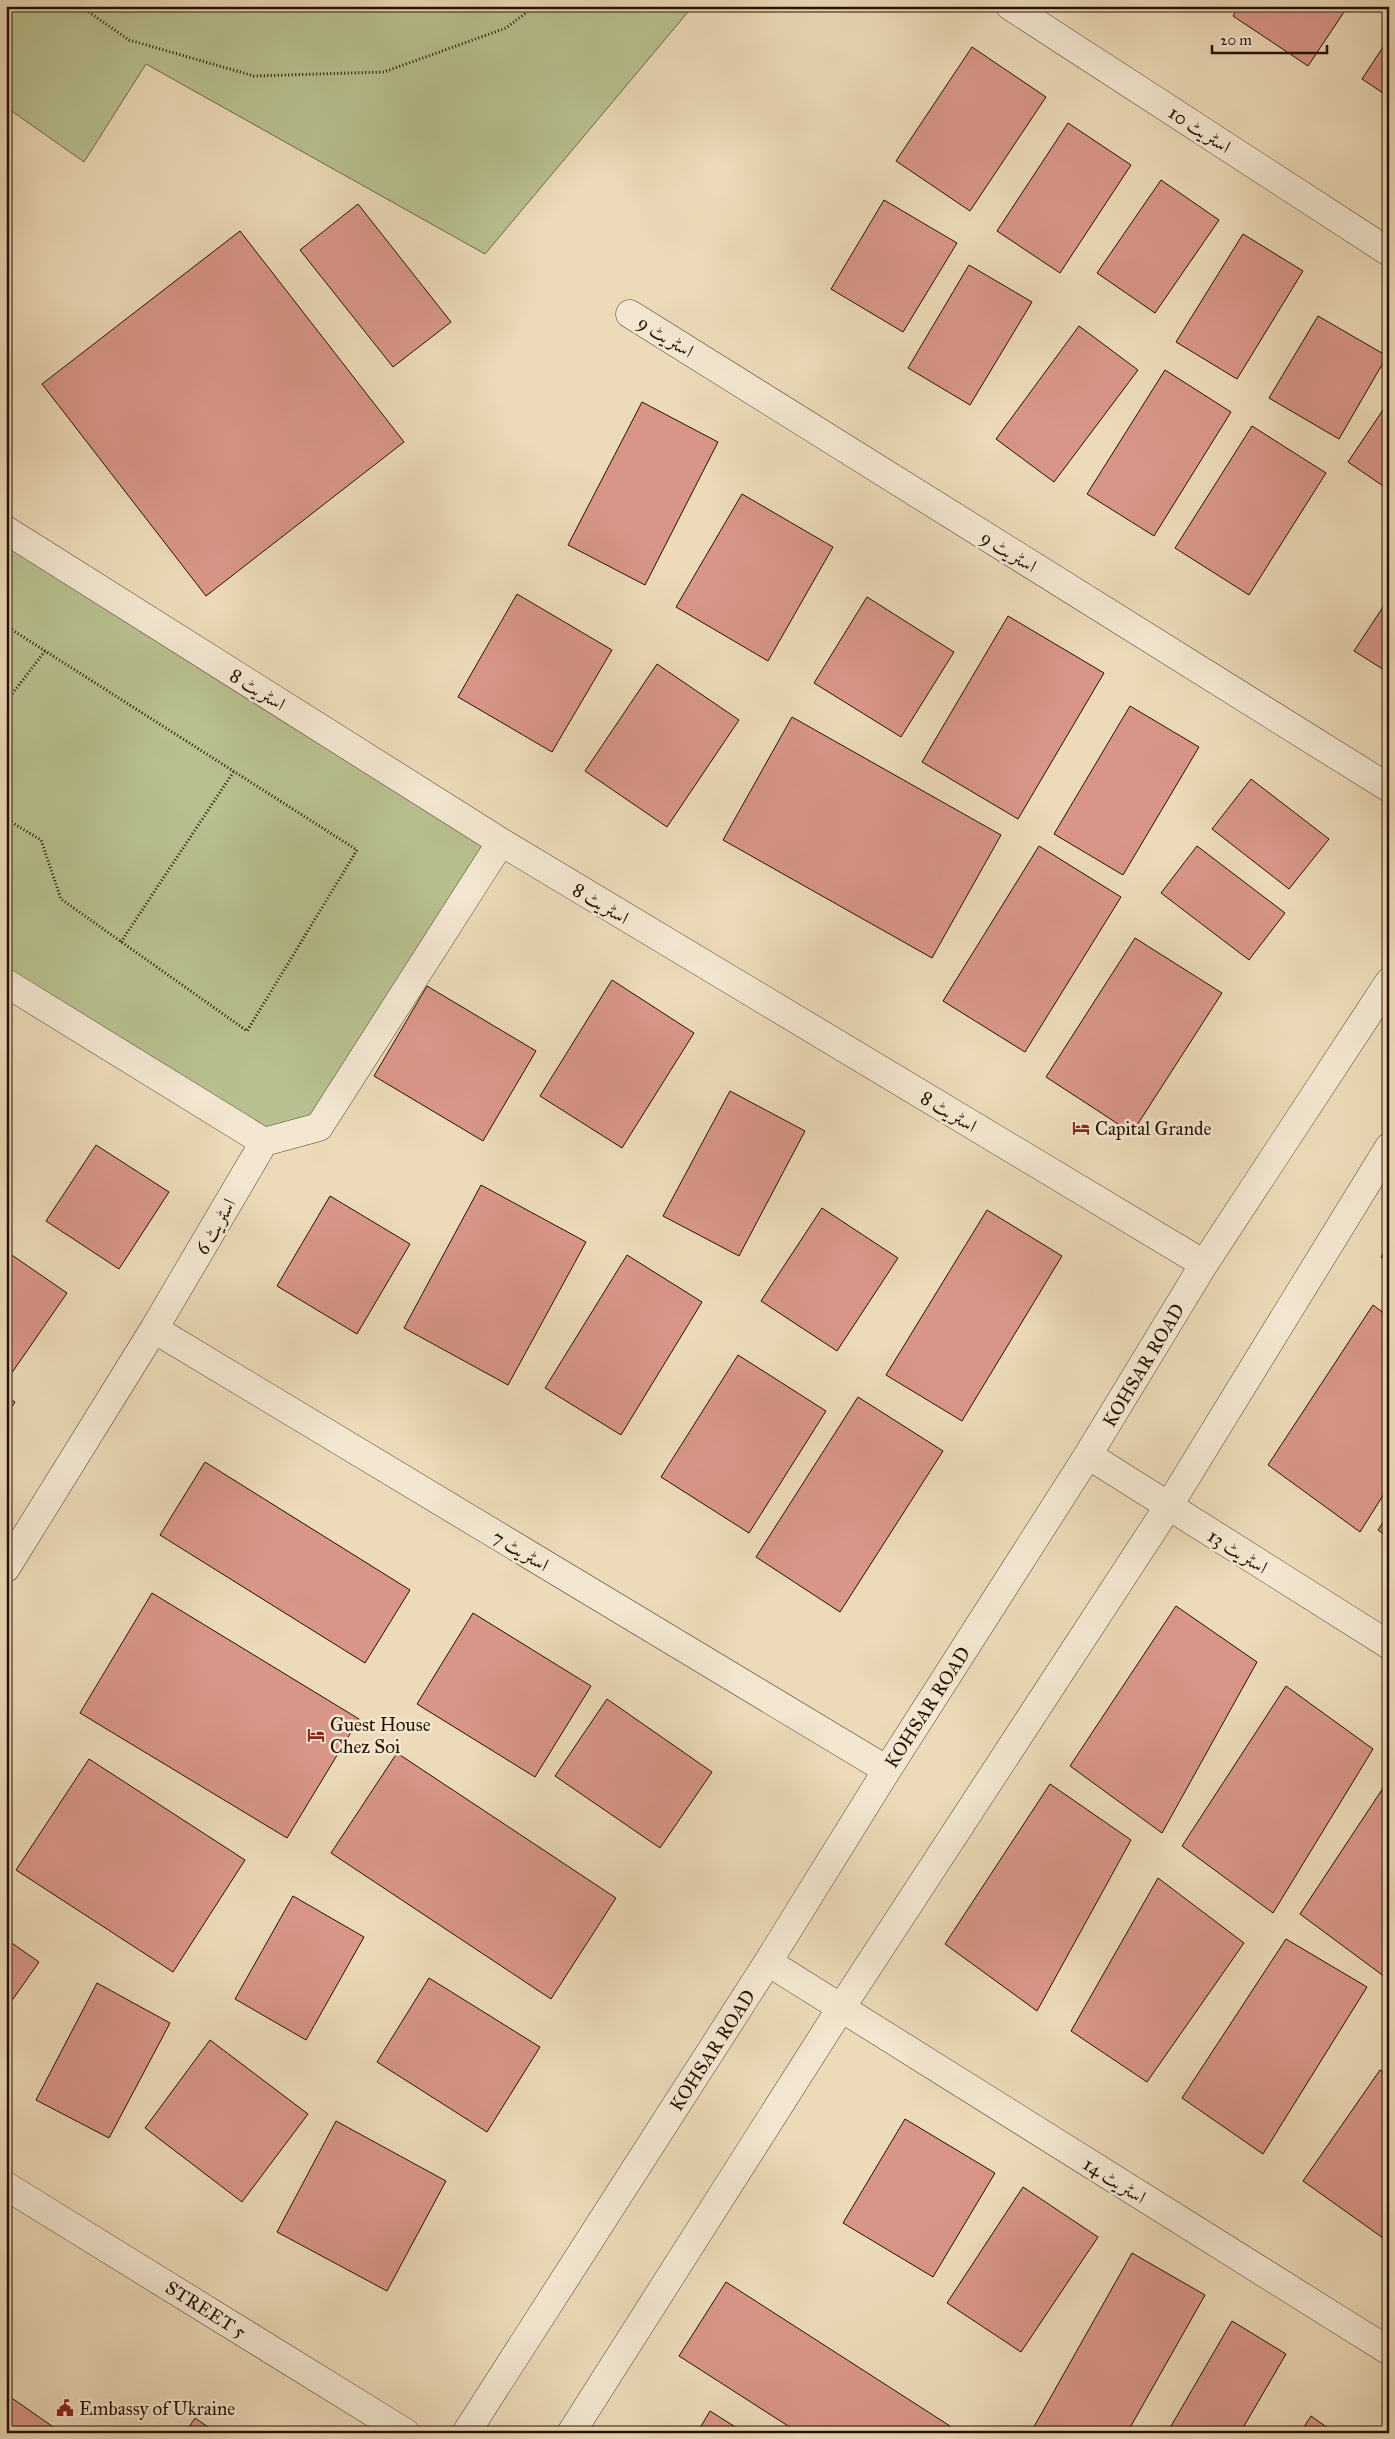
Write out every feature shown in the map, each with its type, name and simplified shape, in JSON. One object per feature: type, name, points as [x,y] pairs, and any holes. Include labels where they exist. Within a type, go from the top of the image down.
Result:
[{"type":"street","name":"اسٹریٹ 10","points":[[1010,6],[1389,252]]},
{"type":"street","name":"اسٹریٹ 9","points":[[630,314],[1389,788]]},
{"type":"street","name":"اسٹریٹ 8","points":[[6,530],[501,842],[1204,1264]]},
{"type":"street","points":[[6,983],[264,1142],[319,1127],[501,842]]},
{"type":"street","name":"KOHSAR ROAD","points":[[466,2433],[768,1962],[887,1770],[1088,1455],[1204,1264],[1389,982]]},
{"type":"street","name":"اسٹریٹ 6","points":[[6,1568],[154,1329],[264,1142]]},
{"type":"street","points":[[571,2433],[841,2008],[1168,1507],[1389,1147]]},
{"type":"street","name":"اسٹریٹ 7","points":[[154,1329],[887,1770]]},
{"type":"street","name":"اسٹریٹ 13","points":[[1088,1455],[1389,1645]]},
{"type":"street","name":"اسٹریٹ 14","points":[[768,1962],[1389,2351]]},
{"type":"street","name":"STREET 5","points":[[6,2186],[406,2433]]},
{"type":"path","points":[[80,6],[129,40],[254,76],[384,72],[506,28],[535,6]]},
{"type":"path","points":[[6,626],[357,850],[247,1031],[61,899],[41,840],[6,819]]},
{"type":"path","points":[[6,702],[45,651]]},
{"type":"path","points":[[121,942],[234,771]]},
{"type":"green space","points":[[6,6],[693,6],[485,254],[146,64],[84,162],[6,107]]},
{"type":"green space","points":[[6,530],[501,842],[319,1127],[264,1142],[6,983]]},
{"type":"building","points":[[1239,6],[1348,6],[1308,66],[1233,16]]},
{"type":"building","points":[[1389,38],[1389,97],[1362,79]]},
{"type":"building","points":[[972,47],[1046,97],[970,211],[896,161]]},
{"type":"building","points":[[1068,123],[1131,165],[1060,273],[997,231]]},
{"type":"building","points":[[1161,180],[1219,220],[1155,313],[1097,273]]},
{"type":"building","points":[[884,200],[957,243],[903,332],[831,289]]},
{"type":"building","points":[[358,204],[451,322],[393,367],[300,250]]},
{"type":"building","points":[[240,231],[404,442],[206,596],[42,384]]},
{"type":"building","points":[[1243,234],[1303,271],[1237,379],[1176,342]]},
{"type":"building","points":[[969,265],[1032,302],[970,405],[908,368]]},
{"type":"building","points":[[1318,316],[1387,356],[1339,439],[1269,398]]},
{"type":"building","points":[[1079,326],[1138,370],[1054,482],[996,439]]},
{"type":"building","points":[[1165,370],[1231,412],[1154,536],[1087,494]]},
{"type":"building","points":[[1389,401],[1389,490],[1348,462]]},
{"type":"building","points":[[642,402],[718,442],[645,585],[568,545]]},
{"type":"building","points":[[1252,426],[1326,473],[1249,595],[1175,548]]},
{"type":"building","points":[[742,494],[833,547],[768,661],[676,607]]},
{"type":"building","points":[[517,594],[612,650],[552,752],[458,697]]},
{"type":"building","points":[[867,597],[954,652],[901,737],[814,683]]},
{"type":"building","points":[[1389,598],[1389,673],[1354,651]]},
{"type":"building","points":[[1008,616],[1104,673],[1018,819],[922,762]]},
{"type":"building","points":[[657,664],[739,720],[667,827],[585,771]]},
{"type":"building","points":[[1130,706],[1199,747],[1123,875],[1054,834]]},
{"type":"building","points":[[792,717],[1001,835],[932,958],[723,840]]},
{"type":"building","points":[[1251,779],[1329,839],[1289,889],[1212,829]]},
{"type":"building","points":[[1039,846],[1121,897],[1025,1052],[943,1001]]},
{"type":"building","points":[[1197,846],[1285,913],[1249,960],[1161,893]]},
{"type":"building","points":[[1135,938],[1222,993],[1132,1133],[1046,1077]]},
{"type":"building","points":[[612,980],[694,1033],[622,1148],[540,1096]]},
{"type":"building","points":[[427,986],[536,1051],[483,1141],[374,1076]]},
{"type":"building","points":[[730,1091],[805,1131],[739,1256],[663,1216]]},
{"type":"building","points":[[96,1145],[169,1192],[119,1269],[46,1221]]},
{"type":"building","points":[[481,1185],[586,1242],[508,1385],[404,1328]]},
{"type":"building","points":[[330,1196],[410,1244],[357,1334],[277,1286]]},
{"type":"building","points":[[822,1208],[898,1258],[837,1351],[761,1301]]},
{"type":"building","points":[[987,1210],[1062,1256],[962,1421],[886,1375]]},
{"type":"building","points":[[1389,1245],[1389,1262],[1381,1257]]},
{"type":"building","points":[[6,1251],[67,1293],[9,1377],[6,1375]]},
{"type":"building","points":[[627,1255],[702,1302],[621,1435],[545,1388]]},
{"type":"building","points":[[1373,1305],[1389,1317],[1389,1486],[1360,1532],[1268,1465]]},
{"type":"building","points":[[738,1355],[826,1411],[749,1533],[661,1477]]},
{"type":"building","points":[[6,1396],[15,1402],[6,1416]]},
{"type":"building","points":[[858,1397],[943,1451],[840,1612],[756,1557]]},
{"type":"building","points":[[205,1462],[410,1590],[365,1663],[160,1535]]},
{"type":"building","points":[[1389,1513],[1389,1538],[1378,1530]]},
{"type":"building","points":[[152,1593],[359,1719],[287,1838],[80,1713]]},
{"type":"building","points":[[1176,1606],[1257,1662],[1162,1833],[1070,1766]]},
{"type":"building","points":[[473,1613],[591,1686],[535,1777],[417,1704]]},
{"type":"building","points":[[1286,1686],[1373,1749],[1273,1913],[1182,1846]]},
{"type":"building","points":[[607,1699],[712,1772],[660,1848],[555,1776]]},
{"type":"building","points":[[397,1753],[616,1898],[551,1999],[331,1853]]},
{"type":"building","points":[[89,1759],[245,1860],[173,1972],[16,1870]]},
{"type":"building","points":[[1389,1779],[1389,1980],[1300,1914]]},
{"type":"building","points":[[1050,1784],[1131,1840],[1037,2011],[945,1944]]},
{"type":"building","points":[[1158,1878],[1244,1943],[1147,2082],[1071,2031]]},
{"type":"building","points":[[293,1896],[364,1937],[306,2040],[235,1999]]},
{"type":"building","points":[[6,1939],[39,1962],[6,2009]]},
{"type":"building","points":[[1286,1939],[1367,1987],[1263,2154],[1182,2098]]},
{"type":"building","points":[[429,1978],[540,2047],[487,2132],[377,2062]]},
{"type":"building","points":[[97,1983],[170,2023],[109,2138],[36,2100]]},
{"type":"building","points":[[210,2040],[308,2114],[242,2202],[145,2128]]},
{"type":"building","points":[[1380,2070],[1389,2076],[1389,2230],[1383,2238],[1303,2181]]},
{"type":"building","points":[[905,2119],[995,2173],[933,2277],[843,2223]]},
{"type":"building","points":[[336,2121],[446,2181],[387,2291],[277,2232]]},
{"type":"building","points":[[1023,2187],[1098,2237],[1021,2352],[947,2303]]},
{"type":"building","points":[[1132,2253],[1205,2295],[1127,2433],[1031,2432]]},
{"type":"building","points":[[726,2282],[950,2426],[945,2433],[799,2433],[679,2356]]},
{"type":"building","points":[[1232,2321],[1286,2354],[1240,2433],[1167,2433]]},
{"type":"building","points":[[6,2394],[62,2433],[6,2433]]},
{"type":"building","points":[[710,2411],[745,2433],[697,2433]]},
{"type":"building","points":[[1311,2416],[1335,2433],[1300,2433]]},
{"type":"building","points":[[195,2418],[217,2433],[185,2433]]},
{"type":"place","name":"Capital Grande","points":[[1081,1128]]},
{"type":"place","name":"Guest House Chez Soi","points":[[316,1735]]},
{"type":"place","name":"Embassy of Ukraine","points":[[65,2408]]}]
